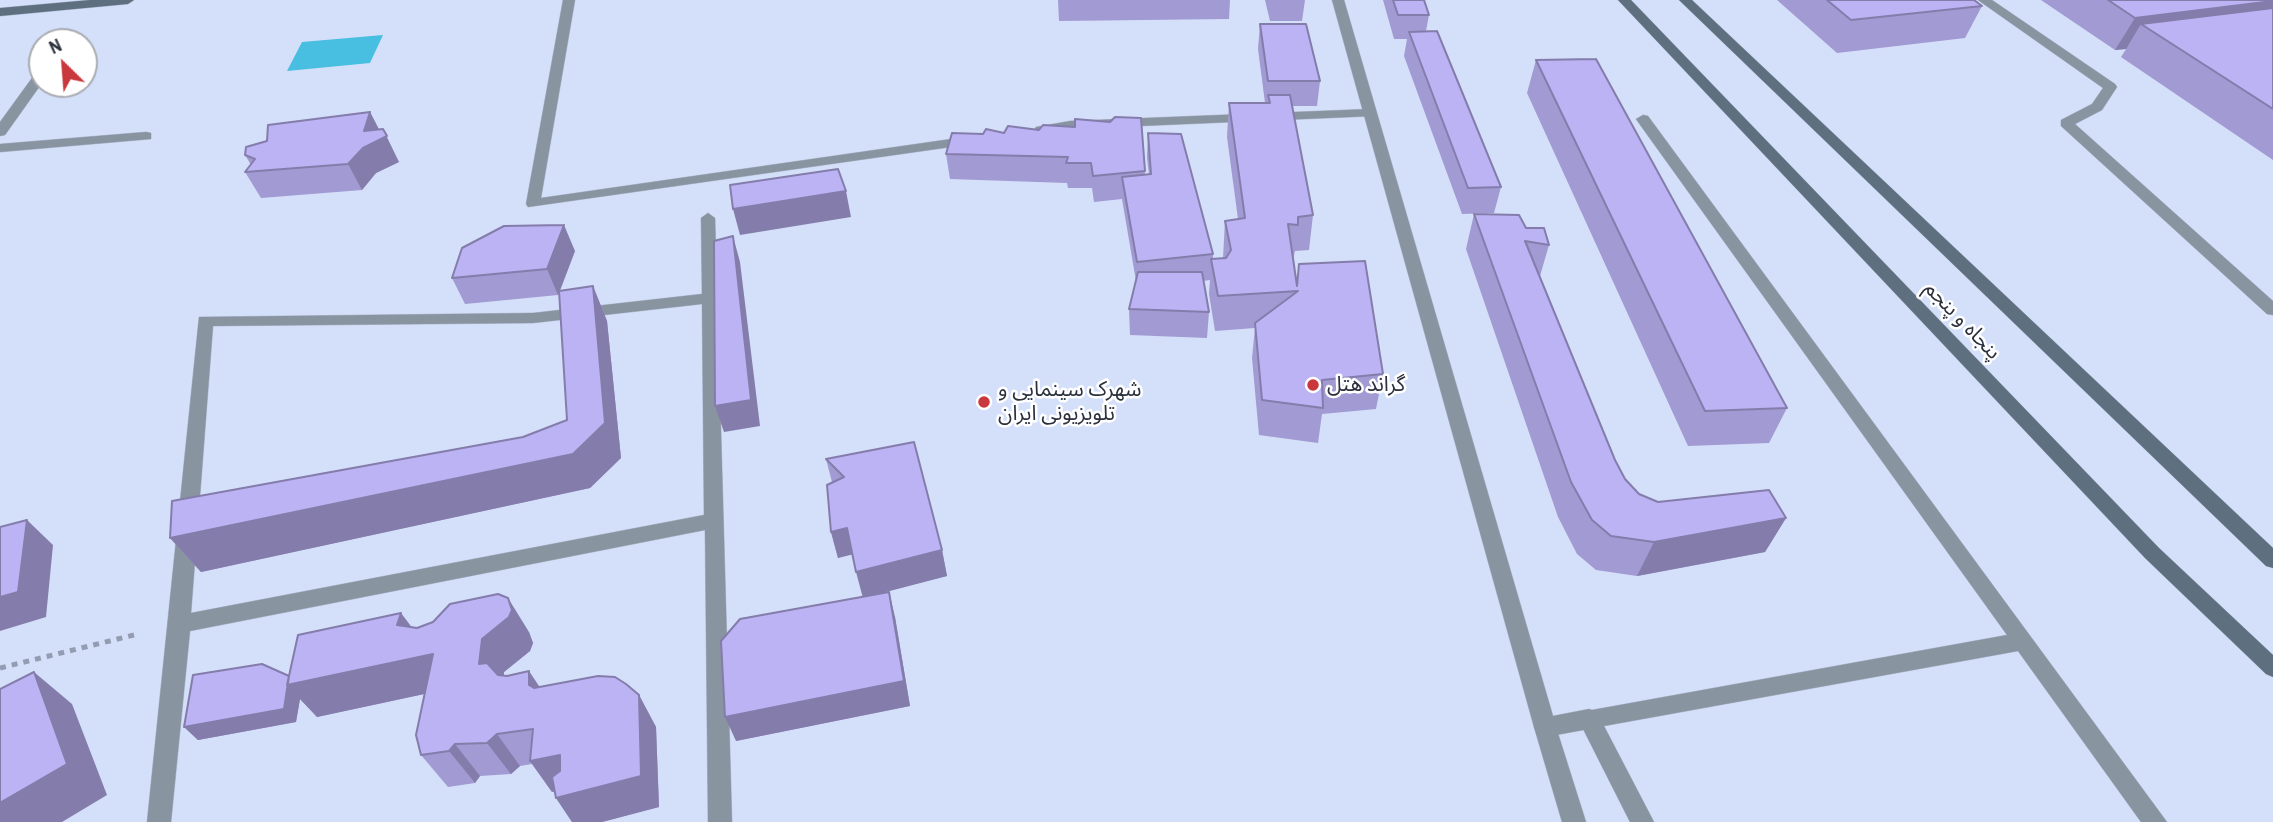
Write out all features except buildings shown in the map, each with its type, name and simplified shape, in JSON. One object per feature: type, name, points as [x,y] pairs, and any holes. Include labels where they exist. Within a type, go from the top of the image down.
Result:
[{"type":"main road","points":[[0,12],[128,0]]},
{"type":"main road","name":"پنجاه و پنجم","points":[[1624,0],[2152,553],[2273,668]]},
{"type":"main road","name":"پنجاه و پنجم","points":[[1685,0],[2273,560]]},
{"type":"street","points":[[569,0],[533,204],[989,137]]},
{"type":"street","points":[[1338,0],[1574,822]]},
{"type":"street","points":[[1984,0],[2110,87],[2097,107],[2066,123],[2273,310]]},
{"type":"street","points":[[0,132],[28,93]]},
{"type":"street","points":[[1029,131],[1070,125],[1370,113]]},
{"type":"street","points":[[1643,119],[2155,822]]},
{"type":"street","points":[[0,148],[146,136]]},
{"type":"street","points":[[708,218],[720,822]]},
{"type":"street","points":[[159,822],[180,624],[205,321],[533,318],[710,298]]},
{"type":"street","points":[[180,624],[714,521]]},
{"type":"street","points":[[1545,727],[2023,641]]},
{"type":"street","points":[[1589,719],[1642,822]]},
{"type":"path","points":[[0,668],[180,624]]},
{"type":"water","points":[[383,35],[370,63],[287,71],[302,42]]},
{"type":"place","name":"گراند هتل","points":[[1313,385]]},
{"type":"place","name":"شهرک سینمایی و تلویزیونی ایران","points":[[984,402]]}]
